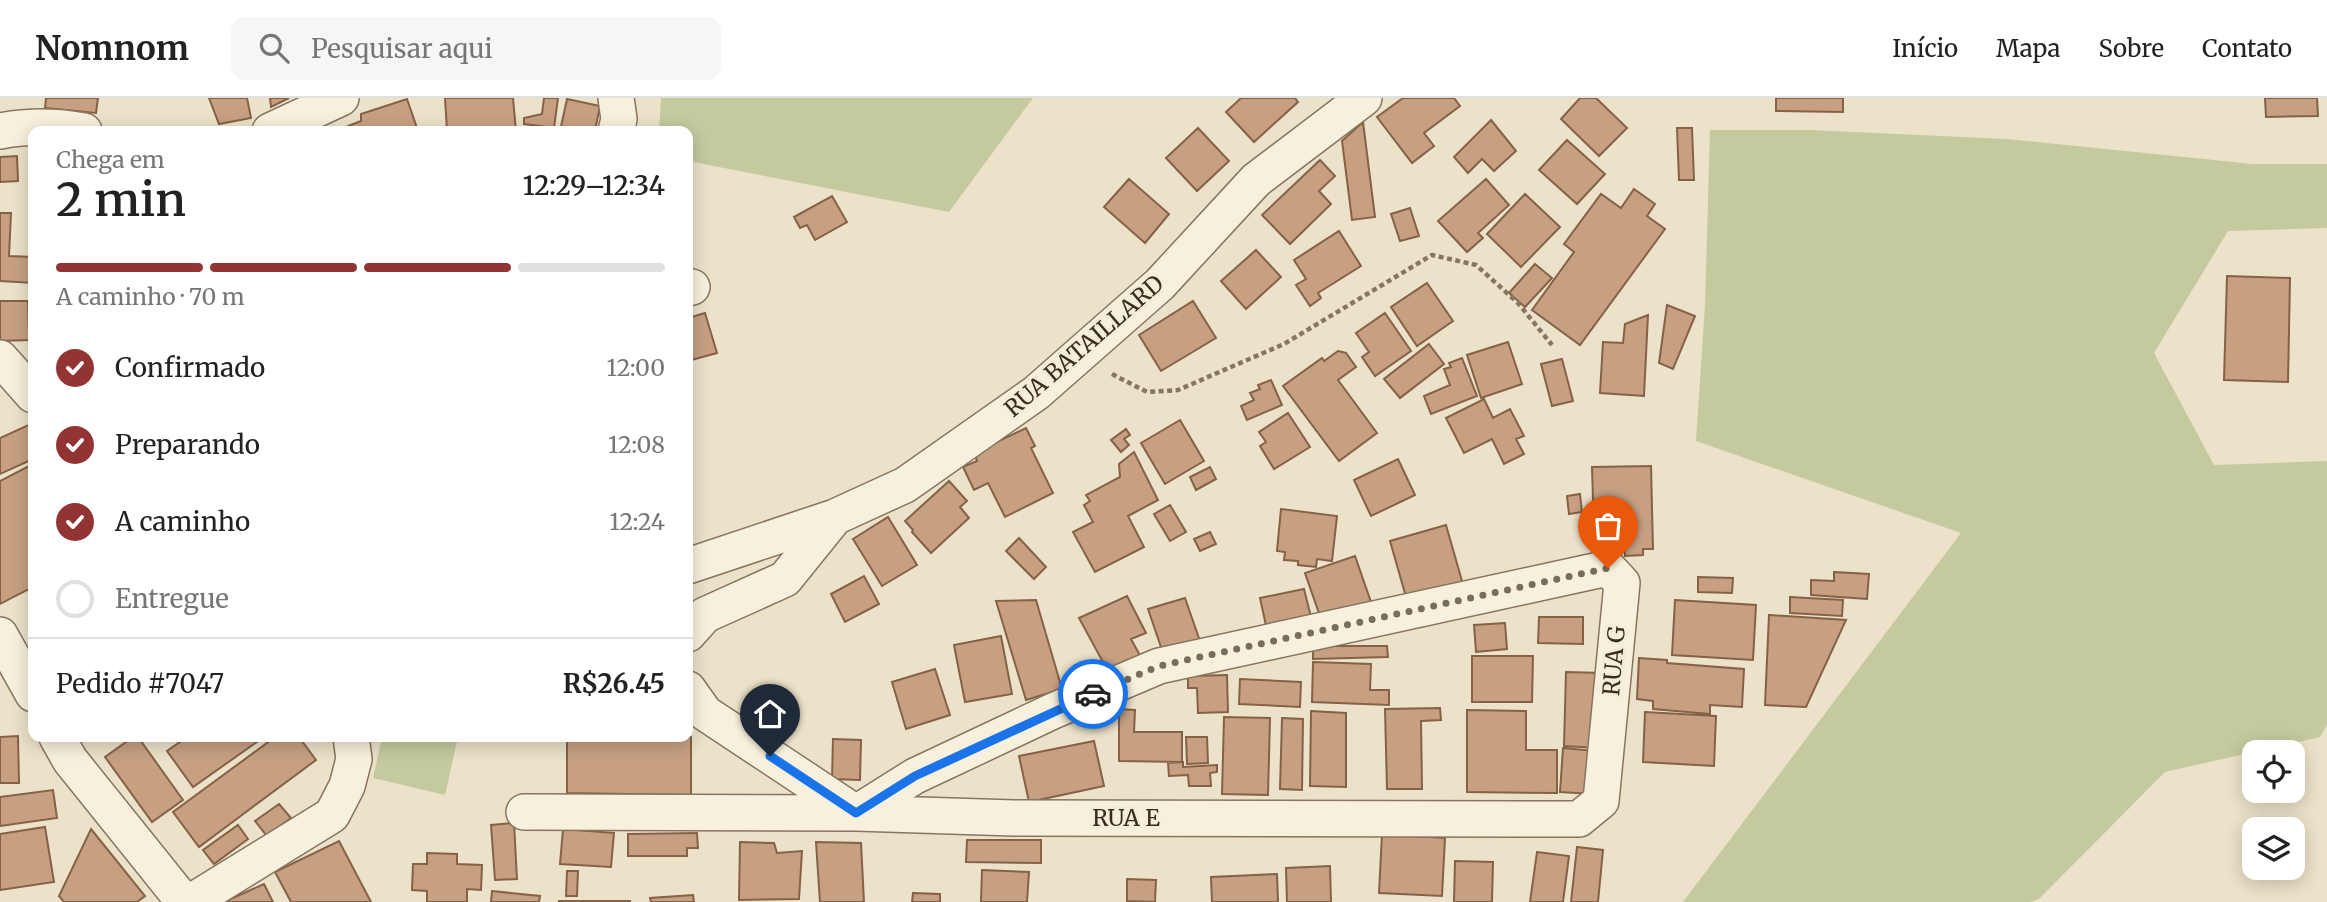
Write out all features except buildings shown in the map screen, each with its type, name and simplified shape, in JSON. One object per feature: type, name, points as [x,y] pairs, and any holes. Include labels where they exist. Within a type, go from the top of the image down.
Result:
[{"type":"street","points":[[281,126],[341,98]]},
{"type":"street","points":[[616,98],[617,126]]},
{"type":"street","name":"RUA BATAILLARD","points":[[693,564],[835,517],[905,485],[1036,393],[1160,284],[1256,180],[1364,98]]},
{"type":"street","points":[[0,131],[28,129]]},
{"type":"street","points":[[0,358],[28,389]]},
{"type":"street","points":[[693,628],[705,615],[785,579],[835,517]]},
{"type":"street","name":"RUA G","points":[[856,813],[915,776],[1053,711],[1159,666],[1608,568],[1622,583],[1601,801]]},
{"type":"street","points":[[0,635],[28,685]]},
{"type":"street","points":[[693,696],[705,713],[856,813]]},
{"type":"street","points":[[60,742],[70,760],[184,902]]},
{"type":"street","points":[[191,902],[332,815],[347,786],[354,759],[352,742]]},
{"type":"street","name":"RUA E","points":[[524,812],[856,813],[1014,818],[1579,820],[1601,801]]},
{"type":"path","points":[[1088,348],[1112,374],[1147,392],[1178,390],[1284,344],[1432,254],[1476,265],[1518,303],[1552,345]]},
{"type":"green space","points":[[661,98],[1033,98],[949,212],[693,162],[693,126],[659,126]]},
{"type":"green space","points":[[1710,130],[1810,130],[2007,139],[2253,164],[2327,164],[2327,228],[2228,231],[2154,353],[2214,465],[2327,461],[2327,725],[2320,737],[2305,740],[2242,740],[2242,755],[2165,772],[2039,899],[2030,902],[1683,902],[1961,533],[1696,441],[1705,305]]},
{"type":"green space","points":[[381,742],[457,742],[445,795],[373,778]]},
{"type":"way so far","points":[[1093,694],[1159,666],[1608,568]]},
{"type":"route","points":[[770,756],[856,813],[915,776],[1093,694]]}]
